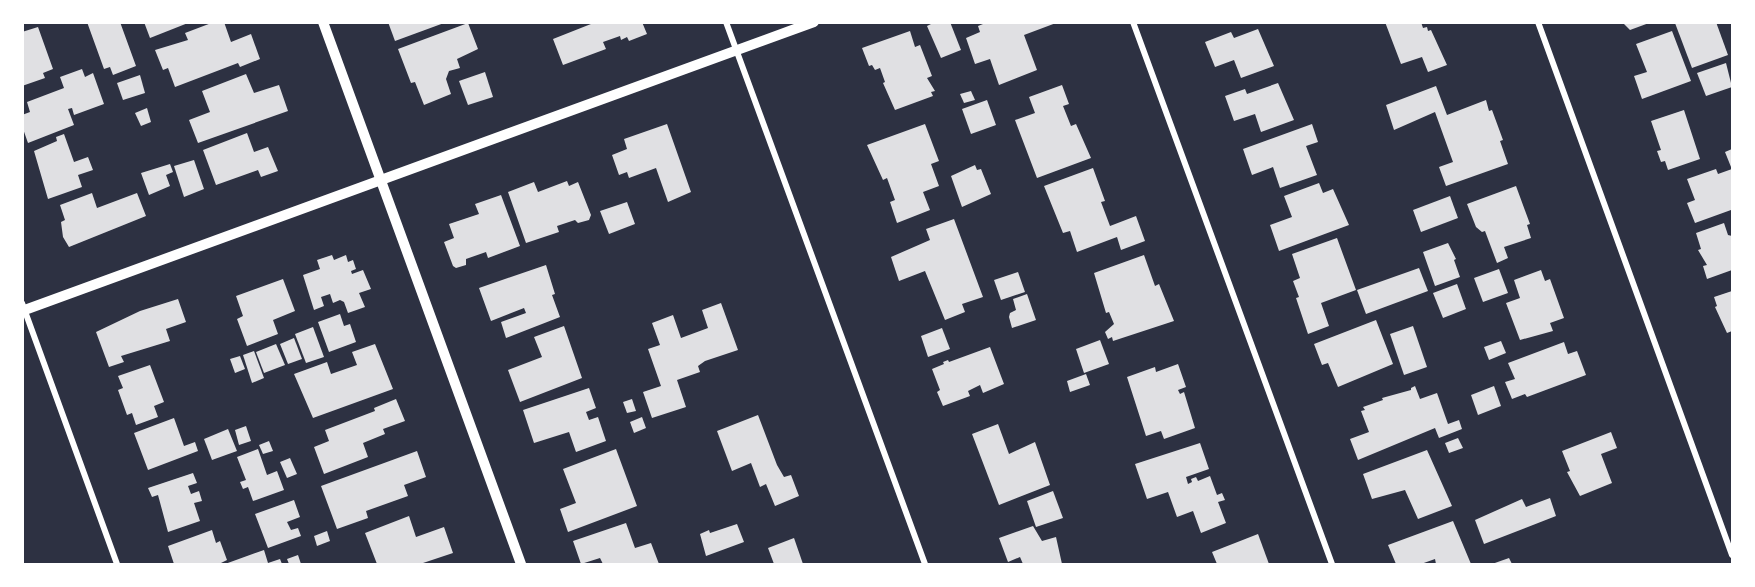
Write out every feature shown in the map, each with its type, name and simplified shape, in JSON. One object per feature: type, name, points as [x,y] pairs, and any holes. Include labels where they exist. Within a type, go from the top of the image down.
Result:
[{"type":"street","points":[[322,22],[521,564]]},
{"type":"street","points":[[726,22],[925,564]]},
{"type":"street","points":[[117,564],[23,308],[814,22]]},
{"type":"street","points":[[1133,22],[1332,564]]},
{"type":"street","points":[[1538,22],[1732,555]]},
{"type":"building","points":[[87,22],[120,22],[136,66],[113,75],[110,67],[104,69]]},
{"type":"building","points":[[144,22],[188,22],[188,23],[150,38]]},
{"type":"building","points":[[214,22],[224,22],[231,42],[251,34],[260,59],[240,67],[238,63],[175,87],[168,68],[163,70],[155,50],[188,40],[185,33]]},
{"type":"building","points":[[388,22],[444,22],[444,23],[395,41]]},
{"type":"building","points":[[596,22],[642,22],[647,34],[629,41],[627,37],[621,40],[620,36],[603,42],[606,49],[563,65],[553,39]]},
{"type":"building","points":[[935,22],[950,22],[961,50],[941,58],[927,26]]},
{"type":"building","points":[[988,22],[1056,22],[1024,35],[1037,70],[999,85],[990,59],[975,64],[966,38],[980,32],[978,26]]},
{"type":"building","points":[[1385,22],[1421,22],[1423,28],[1427,27],[1428,31],[1431,30],[1447,65],[1428,72],[1422,57],[1401,64]]},
{"type":"building","points":[[1622,22],[1649,22],[1649,23],[1630,30]]},
{"type":"building","points":[[1716,22],[1728,55],[1692,68],[1675,23]]},
{"type":"building","points":[[468,23],[478,49],[457,59],[460,68],[449,71],[446,79],[451,94],[424,105],[415,82],[411,83],[398,49]]},
{"type":"building","points":[[38,27],[53,69],[43,73],[45,78],[22,86],[22,32]]},
{"type":"building","points":[[1258,29],[1274,66],[1241,78],[1234,60],[1215,67],[1205,42],[1231,32],[1234,38]]},
{"type":"building","points":[[910,31],[915,47],[920,45],[932,76],[927,78],[935,91],[931,92],[933,96],[895,110],[883,83],[885,82],[880,68],[875,70],[872,65],[869,66],[862,48]]},
{"type":"building","points":[[1672,31],[1691,81],[1642,99],[1634,76],[1647,72],[1636,44]]},
{"type":"building","points":[[1726,63],[1732,87],[1706,96],[1697,73]]},
{"type":"building","points":[[82,69],[85,77],[93,73],[104,104],[74,115],[72,108],[68,109],[74,125],[28,143],[22,126],[22,115],[30,112],[27,102],[64,88],[60,77]]},
{"type":"building","points":[[485,72],[493,97],[468,105],[459,81]]},
{"type":"building","points":[[246,74],[254,93],[279,85],[288,111],[198,143],[189,120],[210,112],[202,91]]},
{"type":"building","points":[[140,75],[145,93],[123,100],[117,83]]},
{"type":"building","points":[[1278,83],[1294,120],[1261,132],[1255,114],[1234,121],[1225,96],[1245,89],[1247,94]]},
{"type":"building","points":[[1062,85],[1069,104],[1063,106],[1071,126],[1076,124],[1091,158],[1037,178],[1015,120],[1035,113],[1029,97]]},
{"type":"building","points":[[1436,86],[1447,115],[1486,100],[1503,140],[1500,141],[1508,164],[1446,186],[1439,167],[1453,162],[1435,112],[1394,130],[1386,105]]},
{"type":"building","points":[[971,91],[975,100],[964,103],[960,94]]},
{"type":"building","points":[[987,100],[996,125],[971,134],[962,109]]},
{"type":"building","points":[[147,108],[151,122],[141,126],[135,113]]},
{"type":"building","points":[[1684,110],[1700,159],[1668,170],[1665,161],[1661,162],[1657,151],[1661,150],[1651,121]]},
{"type":"building","points":[[667,124],[691,192],[668,202],[656,168],[629,178],[627,172],[619,175],[612,155],[627,149],[624,139]]},
{"type":"building","points":[[925,124],[939,161],[931,164],[939,186],[923,192],[930,210],[897,223],[890,202],[895,200],[887,178],[883,180],[867,145]]},
{"type":"building","points":[[1312,124],[1318,142],[1306,146],[1317,175],[1280,188],[1273,167],[1252,175],[1243,149]]},
{"type":"building","points":[[247,133],[254,152],[268,147],[278,171],[261,177],[258,170],[216,185],[203,150]]},
{"type":"building","points":[[64,134],[74,162],[88,157],[93,170],[78,175],[82,187],[48,199],[34,151],[57,141],[56,137]]},
{"type":"building","points":[[1732,149],[1732,167],[1731,167],[1725,152]]},
{"type":"building","points":[[194,160],[204,189],[184,197],[174,166]]},
{"type":"building","points":[[170,164],[173,172],[166,175],[170,186],[149,195],[141,173]]},
{"type":"building","points":[[975,165],[977,170],[981,169],[991,194],[962,207],[951,176]]},
{"type":"building","points":[[1093,168],[1105,201],[1101,202],[1110,226],[1136,216],[1145,241],[1121,250],[1117,237],[1077,252],[1070,231],[1063,233],[1044,186]]},
{"type":"building","points":[[1716,169],[1718,174],[1732,169],[1731,210],[1695,223],[1687,203],[1695,200],[1687,179]]},
{"type":"building","points":[[567,181],[569,186],[578,182],[591,215],[589,220],[578,223],[575,220],[557,226],[559,232],[526,243],[508,192],[534,182],[538,192]]},
{"type":"building","points":[[1319,183],[1323,193],[1333,189],[1349,225],[1279,251],[1270,225],[1292,217],[1284,196]]},
{"type":"building","points":[[1516,186],[1530,224],[1527,225],[1531,238],[1504,247],[1508,258],[1497,263],[1485,231],[1482,232],[1476,227],[1467,204]]},
{"type":"building","points":[[92,193],[97,208],[137,193],[146,216],[69,247],[63,237],[61,222],[65,220],[60,205]]},
{"type":"building","points":[[501,195],[520,246],[488,258],[486,252],[466,259],[466,265],[456,268],[453,266],[444,242],[454,238],[449,224],[479,214],[475,204]]},
{"type":"building","points":[[1450,196],[1458,218],[1421,232],[1413,210]]},
{"type":"building","points":[[627,202],[635,224],[609,234],[600,211]]},
{"type":"building","points":[[954,219],[983,297],[962,304],[965,312],[945,320],[925,271],[899,281],[891,257],[930,240],[926,229]]},
{"type":"building","points":[[1724,223],[1728,235],[1732,236],[1732,270],[1707,279],[1703,266],[1707,265],[1698,250],[1701,249],[1696,233]]},
{"type":"building","points":[[1337,238],[1356,290],[1321,303],[1329,326],[1308,334],[1296,298],[1299,297],[1293,281],[1300,278],[1292,254]]},
{"type":"building","points":[[1448,243],[1456,259],[1454,260],[1460,277],[1435,286],[1423,252]]},
{"type":"building","points":[[332,255],[334,260],[346,255],[348,262],[353,260],[356,269],[351,271],[352,274],[363,270],[371,289],[359,293],[365,307],[348,313],[344,302],[340,300],[333,303],[330,294],[321,297],[324,306],[314,310],[303,275],[320,269],[317,260]]},
{"type":"building","points":[[1144,255],[1155,286],[1159,284],[1174,321],[1113,341],[1112,337],[1108,339],[1105,332],[1114,324],[1109,312],[1106,313],[1094,273]]},
{"type":"building","points":[[546,265],[555,294],[552,295],[560,317],[506,338],[501,322],[526,313],[524,308],[491,321],[479,288]]},
{"type":"building","points":[[1419,268],[1428,291],[1366,314],[1357,290]]},
{"type":"building","points":[[1499,269],[1508,293],[1483,302],[1474,278]]},
{"type":"building","points":[[1541,270],[1545,281],[1550,279],[1564,318],[1550,323],[1553,331],[1520,340],[1506,303],[1520,298],[1514,280]]},
{"type":"building","points":[[1018,272],[1025,292],[1001,300],[994,280]]},
{"type":"building","points":[[283,279],[295,311],[273,320],[278,334],[247,346],[237,319],[243,316],[236,296]]},
{"type":"building","points":[[1457,284],[1466,309],[1443,318],[1433,293]]},
{"type":"building","points":[[1732,291],[1732,331],[1727,333],[1715,307],[1717,306],[1714,297]]},
{"type":"building","points":[[1027,294],[1036,320],[1012,328],[1009,317],[1010,313],[1016,310],[1013,299]]},
{"type":"building","points":[[178,299],[186,322],[166,329],[170,341],[121,356],[124,362],[109,367],[96,332],[140,311]]},
{"type":"building","points":[[721,303],[738,350],[705,361],[698,366],[700,372],[677,380],[686,407],[652,418],[643,392],[661,386],[648,349],[660,345],[652,323],[673,315],[681,338],[708,328],[702,310]]},
{"type":"building","points":[[340,314],[344,326],[350,324],[356,342],[329,352],[318,322]]},
{"type":"building","points":[[1376,320],[1393,364],[1338,387],[1328,363],[1322,365],[1314,344]]},
{"type":"building","points":[[564,326],[582,378],[520,402],[508,370],[542,357],[534,337]]},
{"type":"building","points":[[1413,326],[1427,367],[1404,375],[1390,334]]},
{"type":"building","points":[[313,327],[324,357],[306,363],[295,334]]},
{"type":"building","points":[[942,328],[950,349],[928,357],[921,336]]},
{"type":"building","points":[[294,338],[302,359],[288,364],[280,344]]},
{"type":"building","points":[[1100,340],[1109,364],[1084,373],[1076,349]]},
{"type":"building","points":[[1501,341],[1506,353],[1489,360],[1484,347]]},
{"type":"building","points":[[1564,342],[1568,354],[1577,351],[1586,375],[1527,397],[1525,394],[1512,399],[1505,382],[1515,379],[1508,363]]},
{"type":"building","points":[[276,344],[285,365],[264,373],[256,352]]},
{"type":"building","points":[[375,344],[393,389],[313,418],[294,374],[327,362],[331,374],[357,365],[352,352]]},
{"type":"building","points":[[990,347],[1004,384],[983,393],[980,385],[968,391],[970,396],[943,406],[932,369],[948,360],[949,362]]},
{"type":"building","points":[[254,351],[264,378],[252,383],[243,355]]},
{"type":"building","points":[[240,356],[245,369],[235,373],[230,359]]},
{"type":"building","points":[[1178,364],[1186,387],[1178,390],[1180,394],[1184,392],[1195,428],[1164,439],[1161,431],[1146,436],[1127,377],[1155,367],[1156,372]]},
{"type":"building","points":[[150,365],[164,402],[154,406],[158,417],[136,425],[132,413],[127,415],[118,390],[123,388],[118,376]]},
{"type":"building","points":[[1086,374],[1090,385],[1070,392],[1067,381]]},
{"type":"building","points":[[1415,386],[1420,399],[1437,393],[1448,424],[1459,420],[1462,429],[1439,438],[1435,428],[1358,460],[1350,439],[1369,432],[1361,411],[1365,410],[1363,407],[1383,400],[1382,398],[1411,390]]},
{"type":"building","points":[[1494,386],[1501,406],[1478,415],[1471,395]]},
{"type":"building","points":[[589,388],[596,408],[586,412],[589,420],[598,417],[606,441],[576,452],[569,432],[534,443],[523,410]]},
{"type":"building","points":[[396,399],[405,421],[383,429],[385,434],[363,443],[368,457],[324,474],[314,447],[329,441],[325,430],[375,411],[374,408]]},
{"type":"building","points":[[632,399],[636,411],[627,413],[623,402]]},
{"type":"building","points":[[758,415],[777,465],[784,477],[791,475],[799,496],[775,506],[766,484],[760,487],[751,463],[732,471],[717,431]]},
{"type":"building","points":[[642,417],[646,428],[634,433],[630,422]]},
{"type":"building","points":[[174,418],[184,446],[195,442],[198,451],[148,470],[134,433]]},
{"type":"building","points":[[998,424],[1009,454],[1035,442],[1050,485],[999,505],[972,434]]},
{"type":"building","points":[[246,426],[251,441],[239,445],[235,430]]},
{"type":"building","points":[[228,429],[237,451],[212,460],[204,439]]},
{"type":"building","points":[[1611,432],[1617,448],[1601,454],[1612,483],[1580,496],[1567,472],[1570,471],[1562,451]]},
{"type":"building","points":[[1458,438],[1463,448],[1449,453],[1445,443]]},
{"type":"building","points":[[269,441],[273,451],[263,454],[259,445]]},
{"type":"building","points":[[1200,443],[1209,469],[1186,477],[1188,484],[1196,477],[1198,481],[1210,476],[1217,495],[1222,493],[1225,500],[1218,502],[1226,523],[1201,533],[1193,511],[1177,517],[1168,492],[1147,499],[1135,464]]},
{"type":"building","points":[[258,449],[267,475],[277,471],[284,490],[253,501],[248,487],[243,489],[240,482],[246,480],[237,457]]},
{"type":"building","points":[[616,449],[637,506],[568,532],[560,509],[576,503],[563,469]]},
{"type":"building","points":[[1427,450],[1452,506],[1418,519],[1405,490],[1372,499],[1363,474]]},
{"type":"building","points":[[417,451],[426,477],[404,485],[408,496],[366,511],[368,518],[337,529],[321,486]]},
{"type":"building","points":[[290,458],[297,474],[287,478],[280,462]]},
{"type":"building","points":[[193,473],[197,483],[188,486],[191,494],[199,491],[202,501],[194,503],[200,521],[168,532],[158,495],[152,497],[148,488]]},
{"type":"building","points":[[1053,491],[1063,518],[1036,527],[1027,501]]},
{"type":"building","points":[[1550,498],[1556,516],[1484,544],[1475,520],[1522,499],[1526,507]]},
{"type":"building","points":[[294,500],[300,517],[287,522],[291,530],[298,528],[301,536],[268,548],[255,514]]},
{"type":"building","points":[[409,516],[416,537],[444,527],[453,553],[420,564],[377,564],[365,533]]},
{"type":"building","points":[[1453,521],[1471,564],[1436,564],[1435,559],[1421,564],[1396,564],[1388,545]]},
{"type":"building","points":[[626,523],[635,548],[651,543],[659,564],[603,564],[600,558],[581,564],[573,541]]},
{"type":"building","points":[[737,524],[744,542],[706,556],[700,534]]},
{"type":"building","points":[[1033,526],[1042,541],[1056,537],[1062,564],[1023,564],[1020,557],[1008,562],[999,538]]},
{"type":"building","points":[[212,530],[216,543],[220,541],[227,560],[219,564],[174,564],[168,546]]},
{"type":"building","points":[[327,531],[330,541],[317,546],[314,536]]},
{"type":"building","points":[[1258,534],[1269,564],[1217,564],[1212,552]]},
{"type":"building","points":[[794,538],[803,564],[774,564],[768,548]]},
{"type":"building","points":[[264,550],[268,563],[280,559],[282,564],[225,564]]},
{"type":"building","points":[[298,555],[301,564],[289,564],[287,559]]},
{"type":"building","points":[[1509,558],[1512,564],[1492,564]]}]
